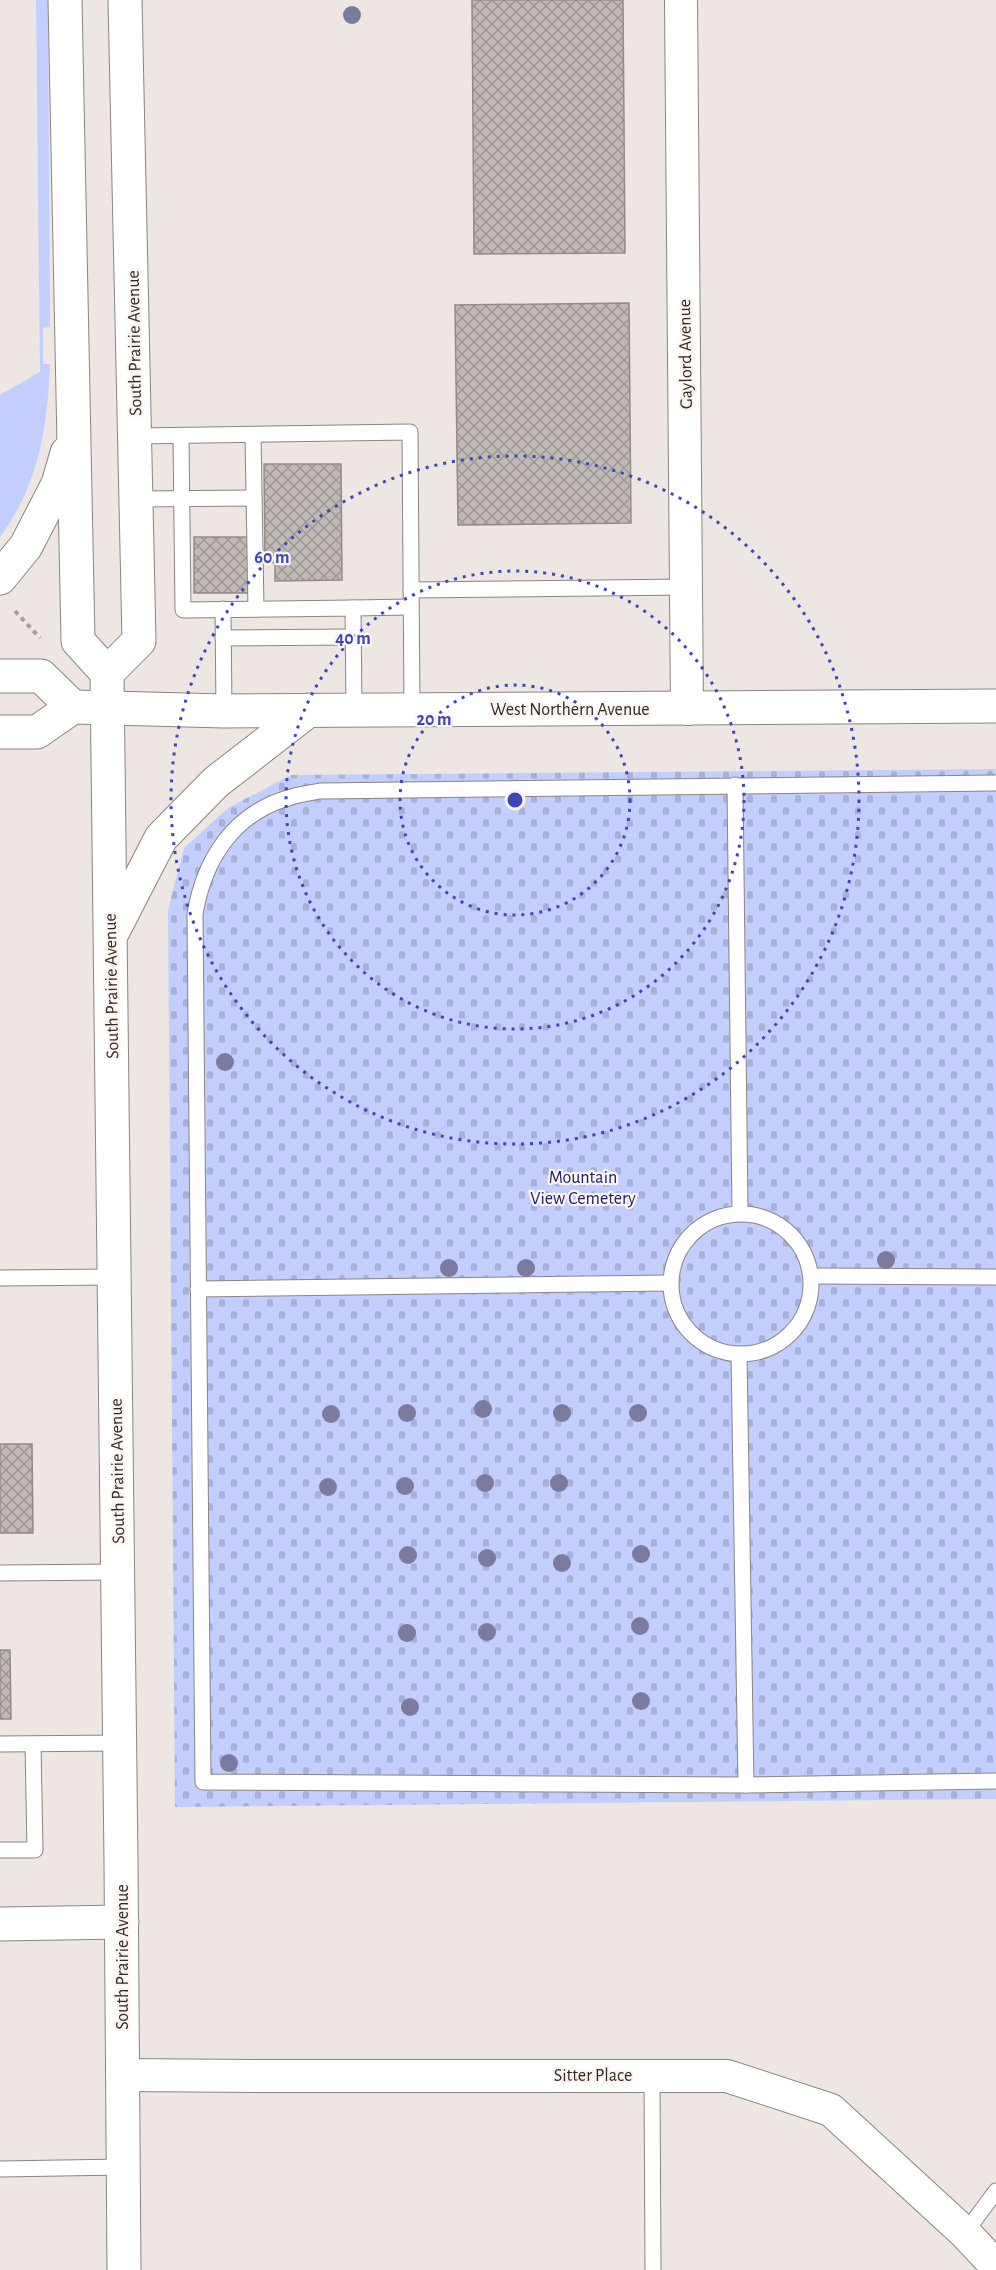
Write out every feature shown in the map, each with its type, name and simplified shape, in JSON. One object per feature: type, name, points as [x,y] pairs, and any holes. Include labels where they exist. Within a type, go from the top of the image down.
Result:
[{"type":"main road","points":[[65,0],[78,641],[107,673]]},
{"type":"main road","name":"South Prairie Avenue","points":[[124,2270],[107,673],[139,641],[138,499],[125,0]]},
{"type":"main road","points":[[0,578],[26,546],[58,484],[75,429]]},
{"type":"main road","points":[[0,676],[40,675],[73,707],[37,732],[0,732]]},
{"type":"main road","name":"West Northern Avenue","points":[[73,707],[224,711],[996,706]]},
{"type":"main road","points":[[110,937],[162,838],[216,782],[309,710]]},
{"type":"main road","points":[[0,1924],[122,1922]]},
{"type":"street","name":"Gaylord Avenue","points":[[681,0],[687,709]]},
{"type":"street","name":"Sitter Place","points":[[122,2074],[727,2076],[831,2110],[965,2233],[996,2266]]},
{"type":"lane","points":[[136,436],[410,432],[412,710]]},
{"type":"lane","points":[[253,435],[256,609]]},
{"type":"lane","points":[[181,436],[183,610],[411,607]]},
{"type":"lane","points":[[138,499],[254,498]]},
{"type":"lane","points":[[411,590],[687,587]]},
{"type":"lane","points":[[353,608],[354,710]]},
{"type":"lane","points":[[223,609],[224,711]]},
{"type":"lane","points":[[223,638],[353,637]]},
{"type":"lane","points":[[996,783],[320,791],[288,798],[261,809],[237,828],[217,849],[199,891],[195,914],[203,1782],[746,1785],[996,1781]]},
{"type":"lane","points":[[735,785],[740,1213]]},
{"type":"lane","points":[[740,1213],[772,1221],[788,1232],[802,1250],[811,1276],[810,1296],[802,1318],[788,1335],[756,1353],[739,1355],[704,1343],[686,1327],[672,1300],[669,1283],[678,1253],[691,1234],[712,1220],[740,1213]]},
{"type":"lane","points":[[811,1276],[996,1277]]},
{"type":"lane","points":[[0,1278],[115,1277]]},
{"type":"lane","points":[[198,1289],[669,1283]]},
{"type":"lane","points":[[739,1355],[746,1785]]},
{"type":"lane","points":[[0,1573],[118,1572]]},
{"type":"lane","points":[[0,1744],[120,1743]]},
{"type":"lane","points":[[0,1850],[36,1850],[33,1744]]},
{"type":"lane","points":[[652,2075],[653,2270]]},
{"type":"lane","points":[[0,2169],[123,2168]]},
{"type":"lane","points":[[965,2233],[996,2191]]},
{"type":"path","points":[[12,608],[43,641]]},
{"type":"green space","points":[[36,0],[48,0],[50,327],[43,328],[43,364],[50,364],[49,388],[43,433],[32,476],[24,497],[0,537],[0,395],[40,372]]},
{"type":"green space","name":"Mountain View Cemetery","points":[[996,769],[996,1799],[175,1807],[168,910],[184,848],[228,808],[291,775]]},
{"type":"building","points":[[472,0],[623,0],[625,253],[474,254]]},
{"type":"building","points":[[629,303],[631,523],[458,525],[455,305]]},
{"type":"building","points":[[264,464],[341,464],[342,580],[275,581],[275,563],[265,563]]},
{"type":"building","points":[[194,537],[251,537],[251,593],[194,593]]},
{"type":"building","points":[[0,1444],[32,1444],[33,1533],[0,1533]]},
{"type":"building","points":[[0,1650],[10,1650],[11,1719],[0,1719]]}]
